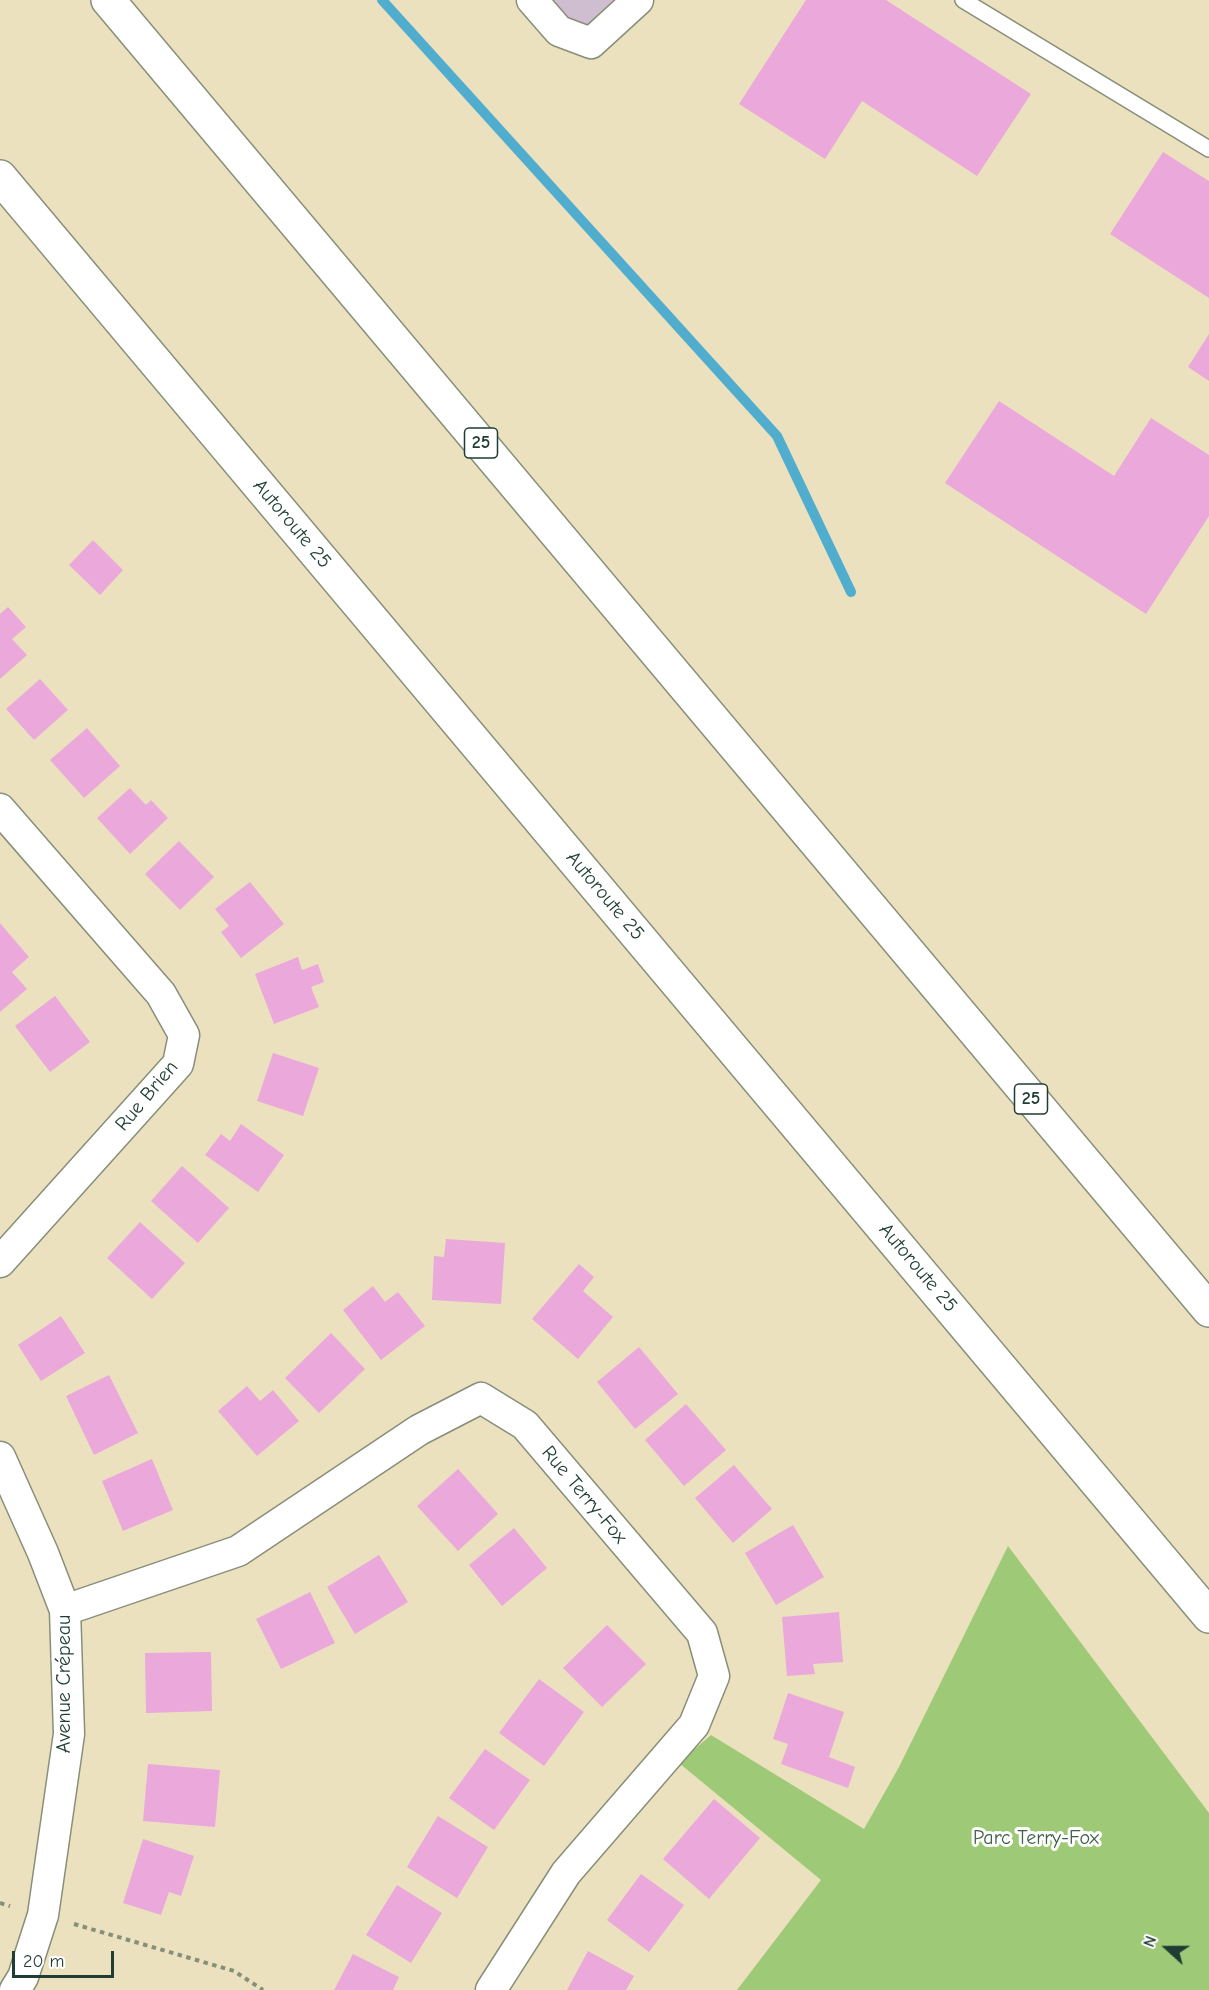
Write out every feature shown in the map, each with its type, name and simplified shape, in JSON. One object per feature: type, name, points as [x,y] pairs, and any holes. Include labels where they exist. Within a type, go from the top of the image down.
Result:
[{"type":"highway","name":"25","points":[[108,0],[1209,1310]]},
{"type":"highway","name":"Autoroute 25","points":[[0,177],[1209,1616]]},
{"type":"street","points":[[532,0],[559,31],[591,43],[638,0]]},
{"type":"street","name":"Rue Brien","points":[[0,809],[161,994],[184,1035],[178,1064],[0,1262]]},
{"type":"street","name":"Rue Terry-Fox","points":[[66,1610],[238,1551],[419,1430],[481,1398],[525,1425],[702,1634],[714,1676],[694,1725],[566,1873],[491,1990]]},
{"type":"street","name":"Avenue Crépeau","points":[[0,1457],[44,1553],[66,1610],[69,1734],[43,1915],[23,1977],[15,1990]]},
{"type":"lane","points":[[963,0],[1209,149]]},
{"type":"path","points":[[0,1903],[10,1906]]},
{"type":"path","points":[[71,1923],[234,1971],[263,1990]]},
{"type":"shaded area","points":[[548,0],[635,0],[591,43]]},
{"type":"green space","name":"Parc Terry-Fox","points":[[1008,1546],[1209,1813],[1209,1990],[737,1990],[821,1880],[679,1763],[711,1735],[864,1829],[899,1767]]},
{"type":"building","points":[[806,0],[886,0],[1031,94],[977,176],[862,101],[825,159],[739,104]]},
{"type":"building","points":[[1163,152],[1209,181],[1209,298],[1110,234]]},
{"type":"building","points":[[1209,334],[1209,381],[1188,367]]},
{"type":"building","points":[[999,401],[1114,476],[1151,418],[1209,455],[1209,516],[1146,614],[945,483]]},
{"type":"building","points":[[93,540],[123,570],[100,595],[69,565]]},
{"type":"building","points":[[8,607],[26,627],[12,639],[27,655],[0,679],[0,614]]},
{"type":"building","points":[[40,679],[68,710],[34,740],[6,709]]},
{"type":"building","points":[[87,728],[120,766],[84,798],[50,760]]},
{"type":"building","points":[[130,788],[146,805],[151,800],[168,818],[130,854],[97,818]]},
{"type":"building","points":[[179,841],[214,877],[180,910],[145,874]]},
{"type":"building","points":[[250,882],[284,924],[241,958],[221,932],[229,926],[215,909]]},
{"type":"building","points":[[0,923],[29,957],[12,972],[27,989],[0,1012]]},
{"type":"building","points":[[298,957],[302,970],[318,964],[324,982],[311,987],[319,1007],[274,1024],[255,974]]},
{"type":"building","points":[[55,996],[90,1042],[50,1072],[15,1026]]},
{"type":"building","points":[[273,1053],[319,1068],[303,1116],[257,1101]]},
{"type":"building","points":[[241,1124],[284,1155],[258,1192],[205,1155],[221,1134],[230,1141]]},
{"type":"building","points":[[182,1166],[229,1208],[198,1243],[151,1201]]},
{"type":"building","points":[[140,1222],[185,1263],[152,1299],[107,1258]]},
{"type":"building","points":[[446,1239],[505,1243],[501,1304],[432,1300],[434,1256],[444,1257]]},
{"type":"building","points":[[579,1264],[594,1277],[583,1291],[613,1317],[578,1359],[532,1319]]},
{"type":"building","points":[[373,1286],[385,1302],[398,1292],[425,1326],[381,1360],[343,1310]]},
{"type":"building","points":[[61,1316],[85,1353],[41,1381],[18,1345]]},
{"type":"building","points":[[331,1333],[365,1369],[319,1413],[285,1378]]},
{"type":"building","points":[[639,1347],[678,1394],[635,1429],[597,1382]]},
{"type":"building","points":[[109,1375],[138,1433],[94,1455],[66,1396]]},
{"type":"building","points":[[247,1386],[260,1401],[273,1390],[299,1421],[257,1456],[218,1411]]},
{"type":"building","points":[[686,1404],[726,1450],[684,1486],[645,1440]]},
{"type":"building","points":[[152,1459],[173,1510],[123,1531],[102,1481]]},
{"type":"building","points":[[734,1465],[772,1509],[733,1543],[695,1498]]},
{"type":"building","points":[[458,1469],[498,1514],[458,1551],[417,1506]]},
{"type":"building","points":[[793,1525],[824,1577],[776,1605],[745,1553]]},
{"type":"building","points":[[514,1528],[547,1568],[502,1606],[469,1565]]},
{"type":"building","points":[[379,1555],[408,1602],[355,1634],[327,1587]]},
{"type":"building","points":[[310,1592],[335,1643],[281,1669],[256,1619]]},
{"type":"building","points":[[839,1612],[843,1662],[813,1664],[815,1674],[787,1676],[782,1617]]},
{"type":"building","points":[[607,1625],[646,1664],[602,1707],[563,1668]]},
{"type":"building","points":[[211,1652],[212,1711],[146,1713],[145,1653]]},
{"type":"building","points":[[539,1679],[584,1712],[544,1766],[499,1733]]},
{"type":"building","points":[[788,1693],[844,1712],[829,1757],[855,1767],[848,1788],[781,1764],[788,1744],[773,1739]]},
{"type":"building","points":[[485,1749],[530,1780],[494,1830],[449,1798]]},
{"type":"building","points":[[148,1764],[220,1770],[215,1827],[143,1821]]},
{"type":"building","points":[[714,1799],[760,1838],[709,1899],[663,1859]]},
{"type":"building","points":[[438,1816],[488,1847],[457,1898],[407,1867]]},
{"type":"building","points":[[143,1839],[194,1856],[181,1896],[169,1892],[161,1915],[123,1903]]},
{"type":"building","points":[[641,1874],[684,1905],[649,1952],[607,1920]]},
{"type":"building","points":[[397,1885],[442,1913],[411,1963],[366,1935]]},
{"type":"building","points":[[588,1951],[634,1976],[626,1990],[567,1990]]},
{"type":"building","points":[[353,1954],[399,1977],[393,1990],[334,1990]]},
{"type":"waterway","points":[[382,0],[777,436],[851,592]]}]
